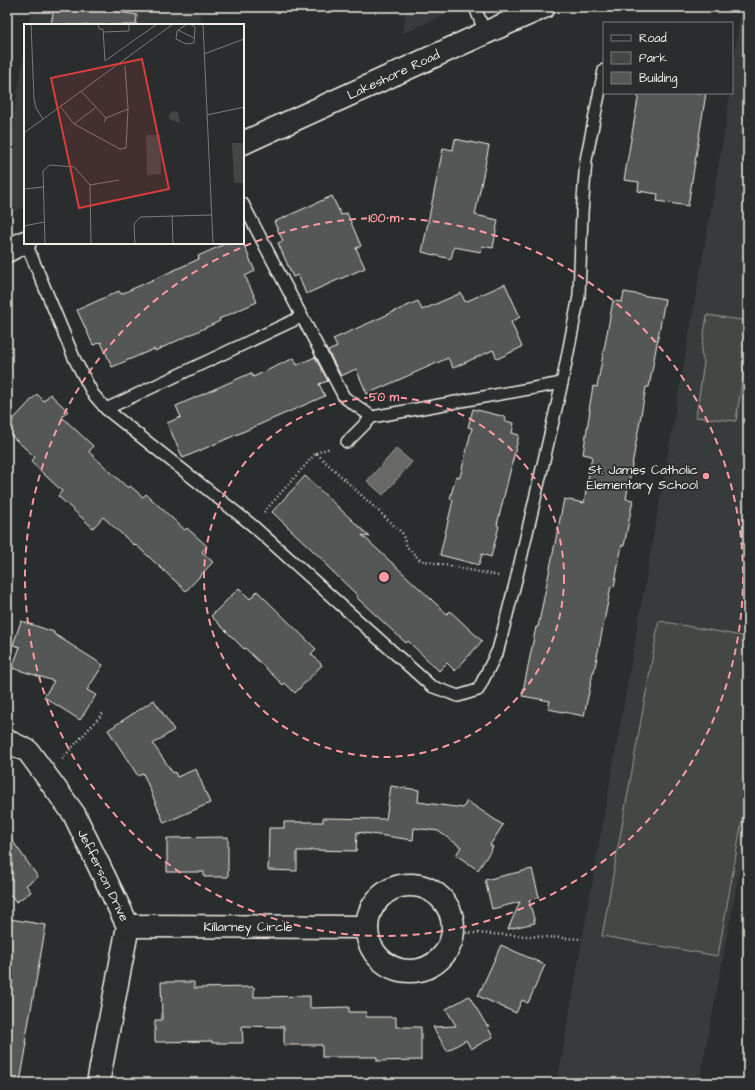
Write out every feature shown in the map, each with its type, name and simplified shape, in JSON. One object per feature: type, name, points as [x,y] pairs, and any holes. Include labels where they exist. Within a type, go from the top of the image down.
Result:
[{"type":"street","name":"Lakeshore Road","points":[[244,143],[544,7]]},
{"type":"street","points":[[7,251],[24,244]]},
{"type":"street","name":"Jefferson Drive","points":[[7,741],[28,750],[74,814],[128,926],[98,1083]]},
{"type":"street","points":[[418,885],[432,890],[444,900],[451,913],[454,932],[450,945],[441,958],[429,967],[410,971],[388,965],[376,955],[369,942],[367,927],[368,916],[375,902],[386,892],[399,886],[418,885]]},
{"type":"street","name":"Killarney Circle","points":[[128,926],[367,927]]},
{"type":"lane","points":[[475,7],[484,33]]},
{"type":"lane","points":[[26,244],[75,360],[93,394],[106,409],[252,525],[431,686],[458,696],[478,690],[498,650],[562,384],[579,296],[582,213],[586,160],[603,75]]},
{"type":"lane","points":[[244,206],[344,397],[372,418]]},
{"type":"lane","points":[[106,409],[302,317]]},
{"type":"lane","points":[[348,442],[372,418],[562,384]]},
{"type":"path","points":[[252,525],[316,453],[402,533],[406,547],[420,560],[516,580]]},
{"type":"path","points":[[47,776],[103,713]]},
{"type":"path","points":[[454,932],[582,939]]},
{"type":"shaded area","points":[[32,7],[195,7],[204,24],[29,24]]},
{"type":"shaded area","points":[[407,7],[463,7],[402,34]]},
{"type":"shaded area","name":"St. James Catholic Elementary School","points":[[741,7],[748,7],[748,828],[699,1083],[557,1083],[726,124],[730,94],[733,94],[733,69]]},
{"type":"shaded area","points":[[24,53],[24,207],[11,213],[7,201],[7,156]]},
{"type":"shaded area","points":[[396,449],[412,462],[383,495],[367,481]]},
{"type":"green space","points":[[707,315],[748,321],[748,358],[745,361],[736,421],[696,417],[704,362],[701,353]]},
{"type":"green space","points":[[659,621],[748,637],[748,787],[718,956],[602,936]]},
{"type":"building","points":[[54,7],[92,7],[137,15],[136,24],[51,24]]},
{"type":"building","points":[[639,94],[706,94],[688,206],[657,201],[658,194],[638,191],[639,182],[624,180]]},
{"type":"building","points":[[455,139],[489,146],[475,215],[498,220],[493,248],[482,246],[481,252],[454,247],[451,259],[422,252],[443,148],[453,150]]},
{"type":"building","points":[[332,196],[341,215],[347,213],[361,246],[356,248],[365,268],[306,294],[298,275],[293,277],[278,243],[283,241],[274,222]]},
{"type":"building","points":[[225,244],[243,244],[255,271],[245,276],[257,302],[155,351],[154,349],[112,367],[101,342],[93,345],[77,310],[119,291],[121,294],[199,259],[198,256]]},
{"type":"building","points":[[505,284],[520,317],[511,322],[522,347],[497,359],[493,350],[453,368],[448,358],[367,394],[356,369],[341,376],[328,351],[337,347],[333,339],[418,301],[422,310],[461,293],[465,302]]},
{"type":"building","points":[[624,292],[665,299],[649,387],[646,387],[626,499],[633,500],[614,587],[611,586],[584,716],[548,709],[550,701],[522,696],[536,627],[538,627],[564,499],[584,503],[592,456],[583,454],[593,386],[597,387],[613,301],[622,302]]},
{"type":"building","points":[[315,357],[328,381],[319,384],[325,396],[183,458],[167,423],[181,417],[176,406],[251,373],[253,377],[294,358],[297,365]]},
{"type":"building","points":[[37,394],[44,401],[50,394],[68,411],[62,417],[93,446],[89,452],[128,488],[130,486],[143,497],[146,494],[185,530],[187,528],[207,546],[202,552],[213,562],[186,591],[103,517],[93,528],[58,496],[62,491],[31,462],[35,457],[7,432],[7,426]]},
{"type":"building","points":[[473,409],[506,417],[505,421],[514,423],[512,433],[519,435],[497,525],[499,526],[491,557],[482,554],[479,565],[440,555],[453,500],[450,499],[456,476],[460,477],[472,428],[468,427]]},
{"type":"building","points":[[305,476],[370,537],[362,535],[447,614],[450,611],[482,641],[455,671],[447,663],[439,671],[408,641],[406,643],[356,597],[358,596],[325,564],[326,563],[272,512]]},
{"type":"building","points":[[239,588],[250,599],[257,591],[316,649],[311,654],[322,665],[295,693],[285,683],[283,685],[211,616]]},
{"type":"building","points":[[21,621],[54,632],[54,634],[103,665],[87,690],[96,695],[80,720],[44,697],[54,681],[12,668],[20,647],[13,645]]},
{"type":"building","points":[[154,700],[174,730],[153,744],[173,773],[175,772],[177,777],[196,769],[210,803],[164,823],[143,773],[138,776],[108,730]]},
{"type":"building","points":[[391,786],[419,790],[418,802],[463,808],[467,801],[503,825],[490,845],[493,847],[478,870],[456,855],[461,847],[438,831],[414,828],[413,840],[357,832],[356,851],[297,851],[297,871],[268,870],[269,828],[284,828],[284,822],[323,822],[323,818],[386,819]]},
{"type":"building","points":[[7,833],[38,877],[26,885],[31,892],[16,902],[11,895],[7,897]]},
{"type":"building","points":[[228,837],[228,877],[204,877],[204,872],[167,872],[167,838]]},
{"type":"building","points":[[532,869],[539,897],[529,900],[535,923],[508,929],[520,902],[492,909],[485,880]]},
{"type":"building","points":[[10,919],[46,925],[25,1043],[27,1043],[20,1083],[7,1083],[7,936]]},
{"type":"building","points":[[501,945],[545,965],[528,1003],[522,1000],[516,1013],[478,996]]},
{"type":"building","points":[[161,982],[194,982],[194,988],[254,987],[254,997],[310,996],[310,1008],[349,1007],[349,1012],[366,1012],[366,1017],[396,1017],[396,1027],[421,1027],[421,1060],[377,1061],[377,1057],[322,1057],[322,1045],[284,1045],[284,1027],[242,1026],[243,1043],[212,1043],[212,1041],[155,1042],[155,1020],[162,1020]]},
{"type":"building","points":[[469,996],[487,1026],[490,1026],[488,1028],[493,1037],[471,1049],[466,1040],[447,1051],[433,1027],[456,1026],[446,1009]]},
{"type":"place","name":"St. James Catholic Elementary School","points":[[706,476]]}]
